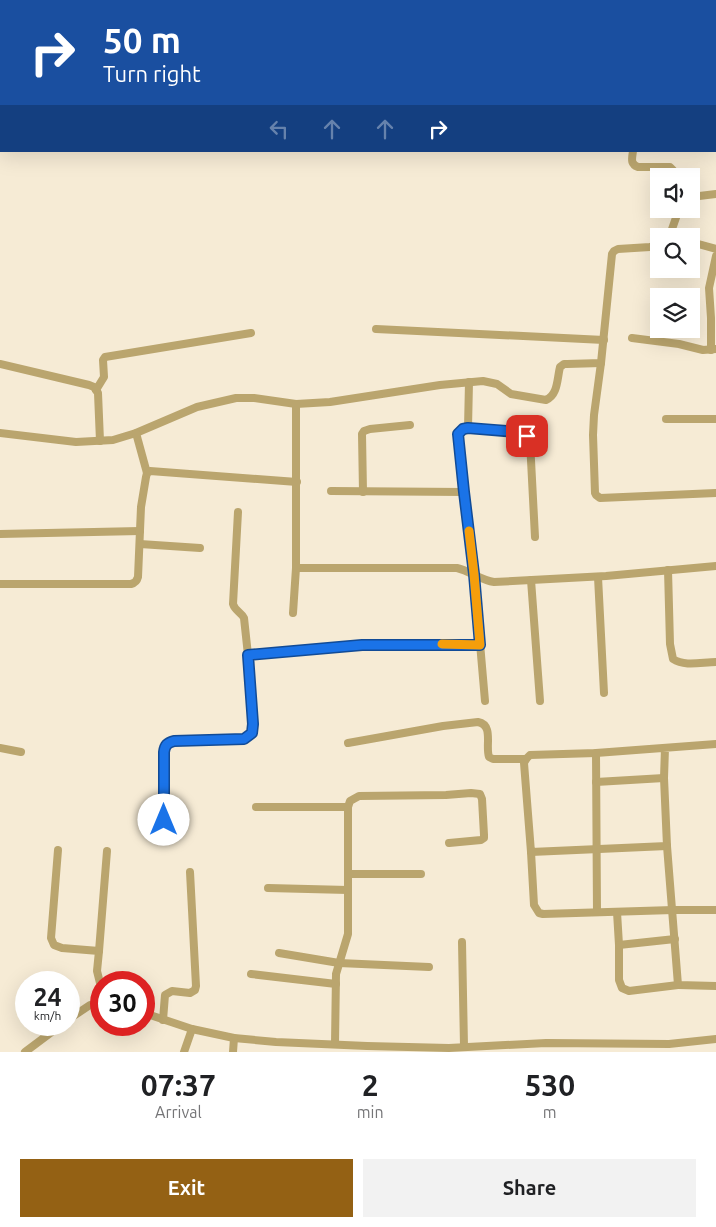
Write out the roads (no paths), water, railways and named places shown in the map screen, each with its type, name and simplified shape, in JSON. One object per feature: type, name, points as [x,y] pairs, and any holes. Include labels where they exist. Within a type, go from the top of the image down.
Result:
[{"type":"street","points":[[633,152],[632,160],[634,166],[638,168],[671,168]]},
{"type":"street","points":[[700,196],[716,194]]},
{"type":"street","points":[[700,245],[716,249]]},
{"type":"street","points":[[650,247],[618,249],[612,254],[604,340],[594,416],[595,493],[600,498],[716,492]]},
{"type":"street","points":[[632,338],[679,344],[695,349],[713,350],[709,288],[716,256]]},
{"type":"street","points":[[376,329],[604,340]]},
{"type":"street","points":[[96,390],[104,377],[103,360],[105,357],[252,333]]},
{"type":"street","points":[[0,433],[76,442],[113,440],[136,433],[197,407],[236,398],[254,398],[296,404],[330,402],[440,385],[484,381],[494,382],[511,394],[546,400],[553,396],[561,366],[601,362]]},
{"type":"street","points":[[0,364],[94,387],[98,393],[100,441]]},
{"type":"street","points":[[468,428],[469,382]]},
{"type":"street","points":[[293,613],[296,568],[296,404]]},
{"type":"street","points":[[666,419],[716,419]]},
{"type":"street","points":[[362,492],[362,434],[364,431],[410,425]]},
{"type":"street","points":[[485,701],[474,574],[458,434],[463,429],[518,432],[527,436],[530,441],[534,537]]},
{"type":"street","points":[[0,584],[131,584],[137,581],[141,508],[147,473],[136,433]]},
{"type":"street","points":[[147,473],[153,471],[297,482]]},
{"type":"street","points":[[332,492],[464,492]]},
{"type":"street","points":[[164,838],[165,746],[174,741],[244,739],[251,736],[253,730],[244,618],[235,609],[233,604],[238,512]]},
{"type":"street","points":[[0,534],[140,531]]},
{"type":"street","points":[[140,544],[200,548]]},
{"type":"street","points":[[296,568],[456,568],[465,569],[494,582],[598,577],[716,566]]},
{"type":"street","points":[[668,570],[670,644],[673,659],[686,663],[716,662]]},
{"type":"street","points":[[598,577],[604,693]]},
{"type":"street","points":[[531,580],[540,702]]},
{"type":"street","points":[[248,655],[362,645],[480,645]]},
{"type":"street","points":[[348,743],[443,726],[478,722],[484,723],[487,727],[489,757],[526,759]]},
{"type":"street","points":[[716,744],[596,753],[530,755],[524,763],[534,905],[539,913],[716,910]]},
{"type":"street","points":[[0,748],[20,752]]},
{"type":"street","points":[[665,748],[664,778],[667,846],[678,985]]},
{"type":"street","points":[[596,753],[597,912]]},
{"type":"street","points":[[596,782],[664,778]]},
{"type":"street","points":[[335,1044],[336,974],[348,934],[348,807],[350,801],[359,796],[446,795],[471,792],[480,794],[482,799],[484,838],[481,840],[449,843]]},
{"type":"street","points":[[256,807],[348,807]]},
{"type":"street","points":[[531,852],[667,846]]},
{"type":"street","points":[[58,850],[51,938],[54,945],[62,948],[99,950]]},
{"type":"street","points":[[97,971],[107,851]]},
{"type":"street","points":[[163,1020],[165,995],[172,991],[190,994],[195,990],[196,986],[190,872]]},
{"type":"street","points":[[348,874],[421,874]]},
{"type":"street","points":[[268,888],[348,890]]},
{"type":"street","points":[[617,912],[619,980],[622,988],[629,992],[678,985],[716,986]]},
{"type":"street","points":[[619,945],[675,939]]},
{"type":"street","points":[[462,942],[464,1046]]},
{"type":"street","points":[[279,953],[339,963],[429,967]]},
{"type":"street","points":[[252,974],[336,984]]},
{"type":"street","points":[[155,1017],[192,1029],[234,1038],[276,1042],[335,1044],[366,1049],[449,1048],[464,1046],[502,1049],[546,1043],[616,1048],[669,1048],[716,1039]]},
{"type":"street","points":[[184,1052],[192,1029]]},
{"type":"street","points":[[25,1052],[46,1036]]},
{"type":"street","points":[[232,1052],[234,1038]]}]
